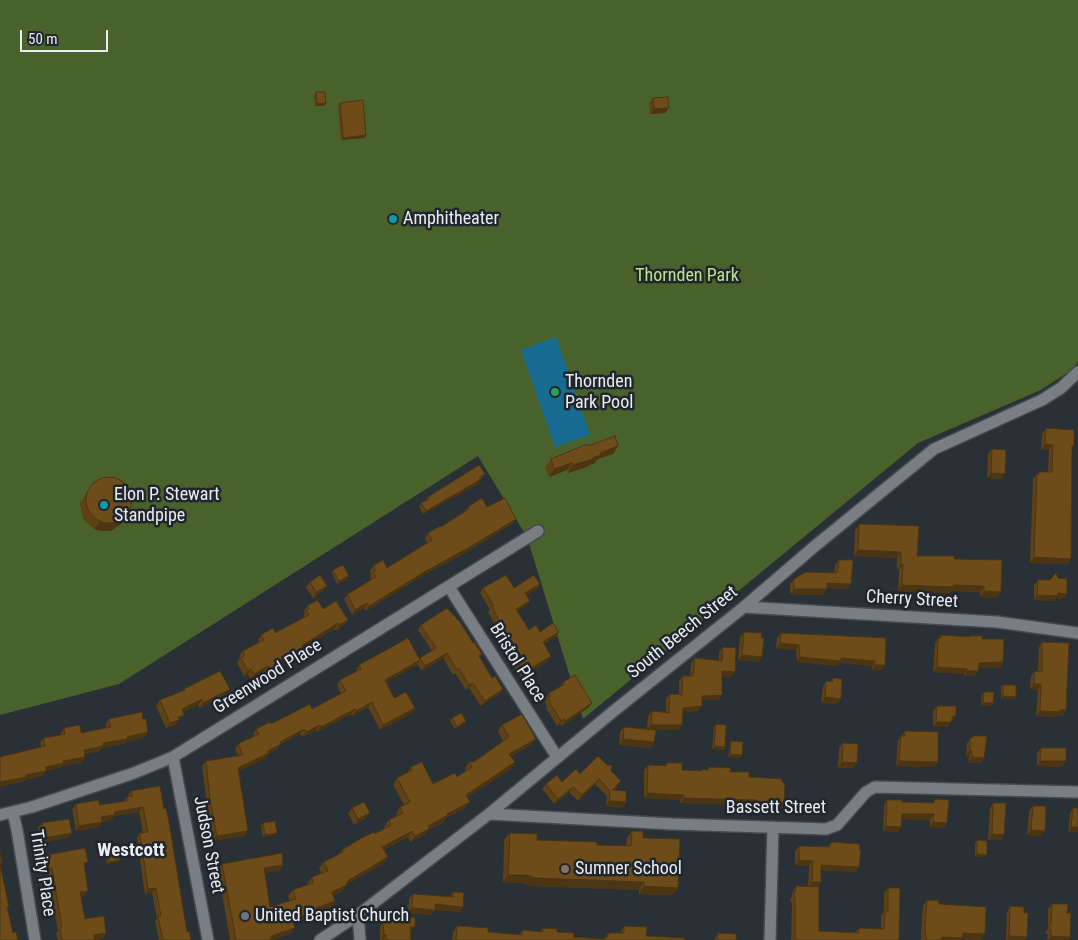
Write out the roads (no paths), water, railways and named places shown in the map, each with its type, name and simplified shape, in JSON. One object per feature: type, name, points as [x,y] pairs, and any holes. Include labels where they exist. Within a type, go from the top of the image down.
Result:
[{"type":"street","name":"South Beech Street","points":[[320,940],[358,915],[489,814],[744,607],[815,546],[934,449],[1042,400],[1061,388],[1078,372]]},
{"type":"street","name":"Greenwood Place","points":[[0,815],[13,813],[125,776],[173,757],[538,531]]},
{"type":"street","name":"Bristol Place","points":[[449,587],[557,757]]},
{"type":"street","name":"Cherry Street","points":[[744,607],[997,622],[1078,633]]},
{"type":"street","name":"Judson Street","points":[[173,757],[208,940]]},
{"type":"street","name":"Bassett Street","points":[[489,814],[672,824],[826,829],[837,825],[866,792],[875,788],[1078,792]]},
{"type":"street","name":"Trinity Place","points":[[13,813],[35,940]]},
{"type":"street","points":[[770,940],[773,827]]},
{"type":"street","points":[[358,915],[360,940]]},
{"type":"water","name":"Thornden Park Pool","points":[[556,337],[590,435],[555,447],[521,350]]},
{"type":"place","name":"Amphitheater","points":[[393,219]]},
{"type":"place","name":"Thornden Park Pool","points":[[555,392]]},
{"type":"place","name":"Elon P. Stewart Standpipe","points":[[104,505]]},
{"type":"place","name":"Sumner School","points":[[565,869]]},
{"type":"place","name":"United Baptist Church","points":[[245,916]]},
{"type":"district","name":"Westcott","points":[[131,851]]},
{"type":"park label","name":"Thornden Park","points":[[687,276]]}]
